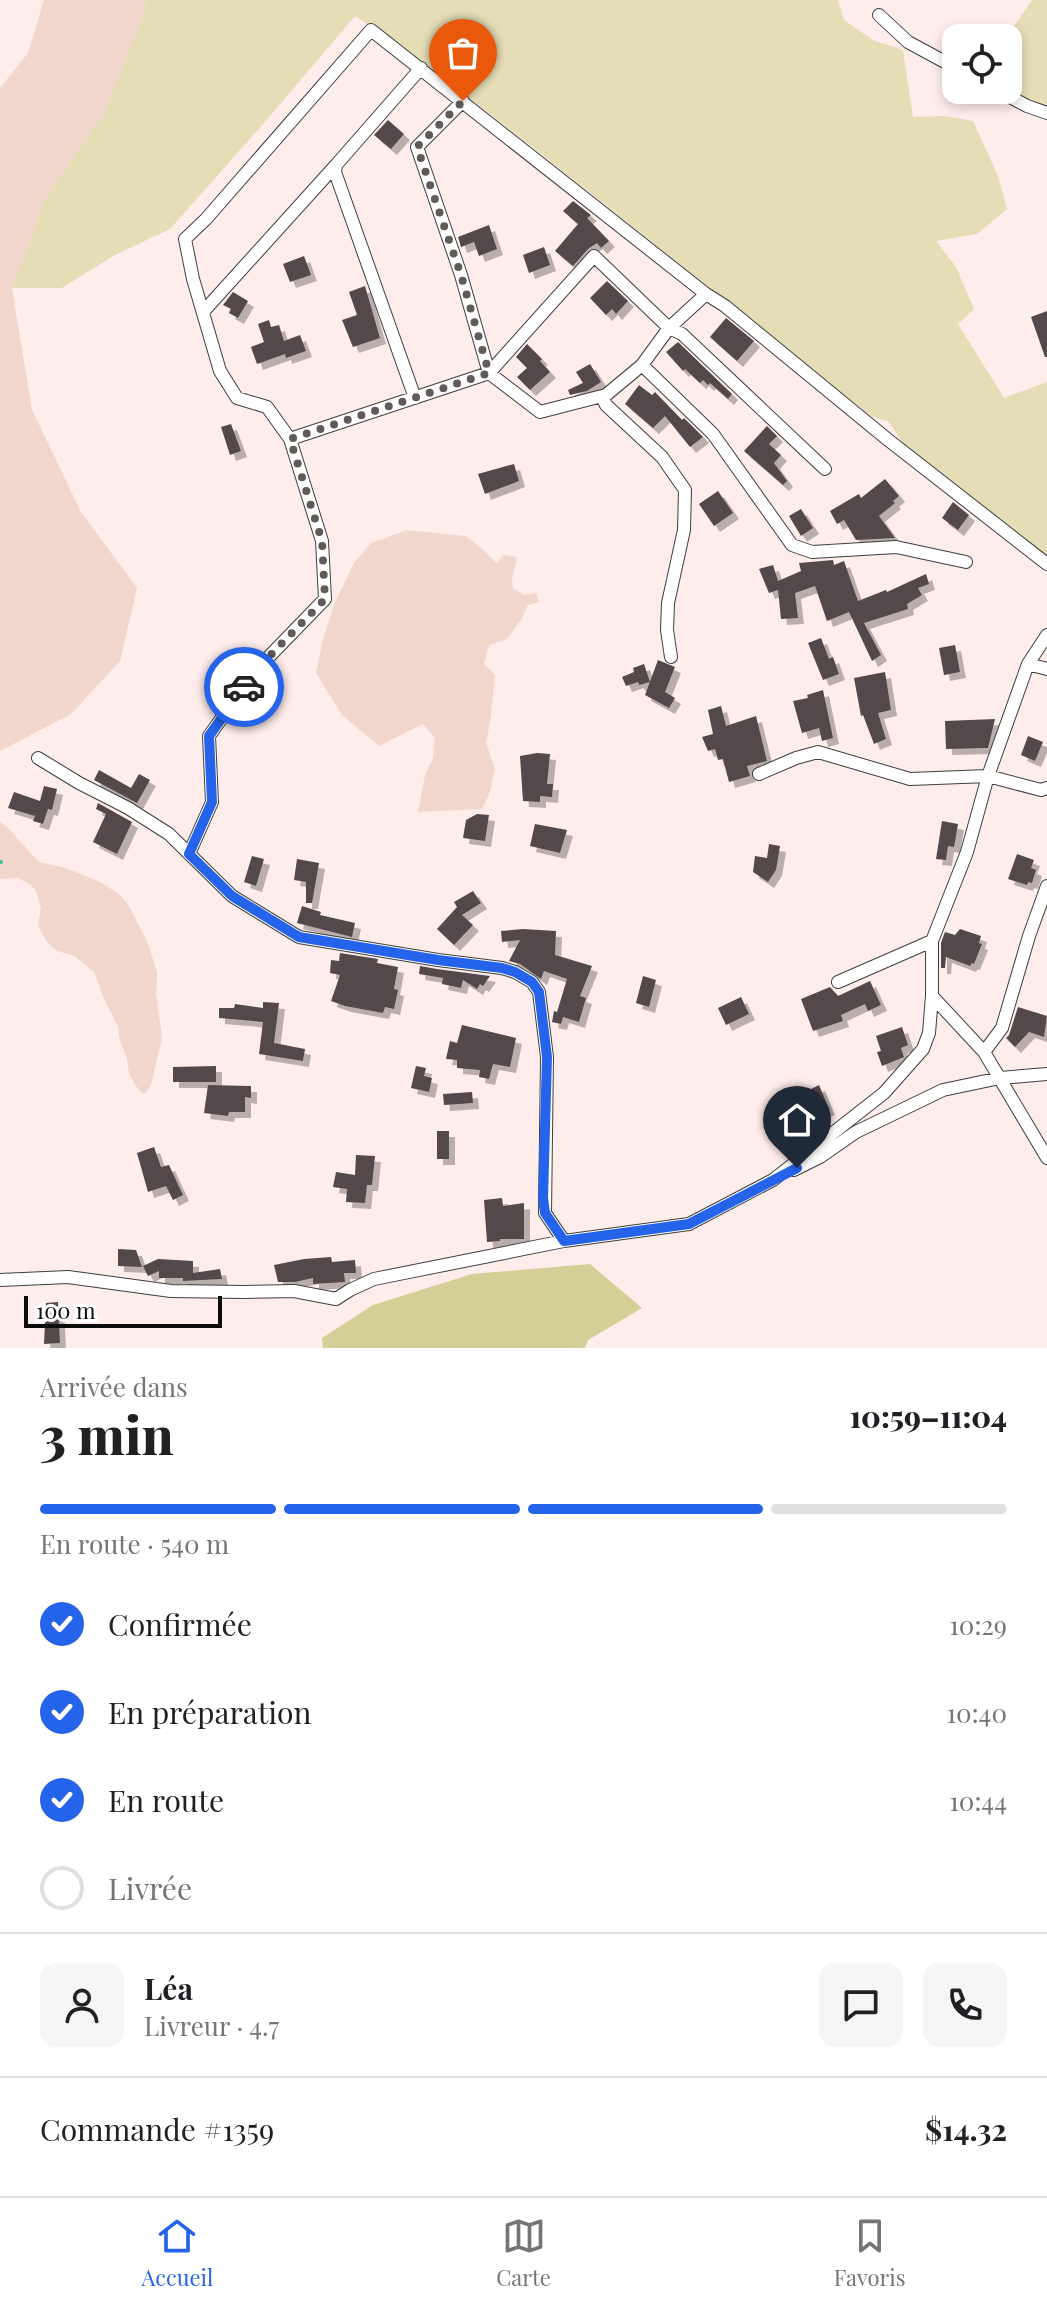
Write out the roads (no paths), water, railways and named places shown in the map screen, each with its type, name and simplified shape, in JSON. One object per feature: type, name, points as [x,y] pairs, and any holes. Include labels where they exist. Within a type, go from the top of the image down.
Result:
[{"type":"street","points":[[879,15],[908,42],[942,60]]},
{"type":"street","points":[[189,854],[212,802],[209,736],[256,670],[325,599],[322,541],[290,439],[267,407],[237,398],[220,371],[193,279],[185,239],[371,30],[725,306],[887,439],[1047,564]]},
{"type":"street","points":[[203,312],[421,68]]},
{"type":"street","points":[[463,101],[417,147],[461,275],[489,373],[540,412],[606,395]]},
{"type":"street","points":[[1022,103],[1047,113]]},
{"type":"street","points":[[336,165],[335,172],[415,398]]},
{"type":"street","points":[[290,439],[489,373],[594,256],[825,469]]},
{"type":"street","points":[[671,657],[667,630],[668,603],[684,530],[685,490],[662,457],[603,399],[642,365],[669,328],[706,294]]},
{"type":"street","points":[[642,365],[713,434],[792,545],[812,552],[896,547],[966,562]]},
{"type":"street","points":[[773,1180],[884,1093],[923,1049],[929,1033],[932,941],[967,852],[988,776],[1028,664],[1047,635]]},
{"type":"street","points":[[1028,664],[1047,669]]},
{"type":"street","points":[[759,774],[818,752],[910,779],[988,776],[1041,790],[1047,788]]},
{"type":"street","points":[[38,758],[169,834],[232,896],[299,937],[502,968],[532,982],[539,992],[547,1057],[543,1198],[545,1213],[564,1241]]},
{"type":"street","points":[[984,1052],[1002,1028],[1047,886]]},
{"type":"street","points":[[838,982],[932,941]]},
{"type":"street","points":[[932,996],[984,1052],[1047,1158]]},
{"type":"street","points":[[0,1280],[68,1277],[171,1291],[294,1291],[336,1299],[374,1279],[564,1241],[689,1224],[820,1157],[856,1132],[943,1090],[1000,1078],[1047,1074]]}]
